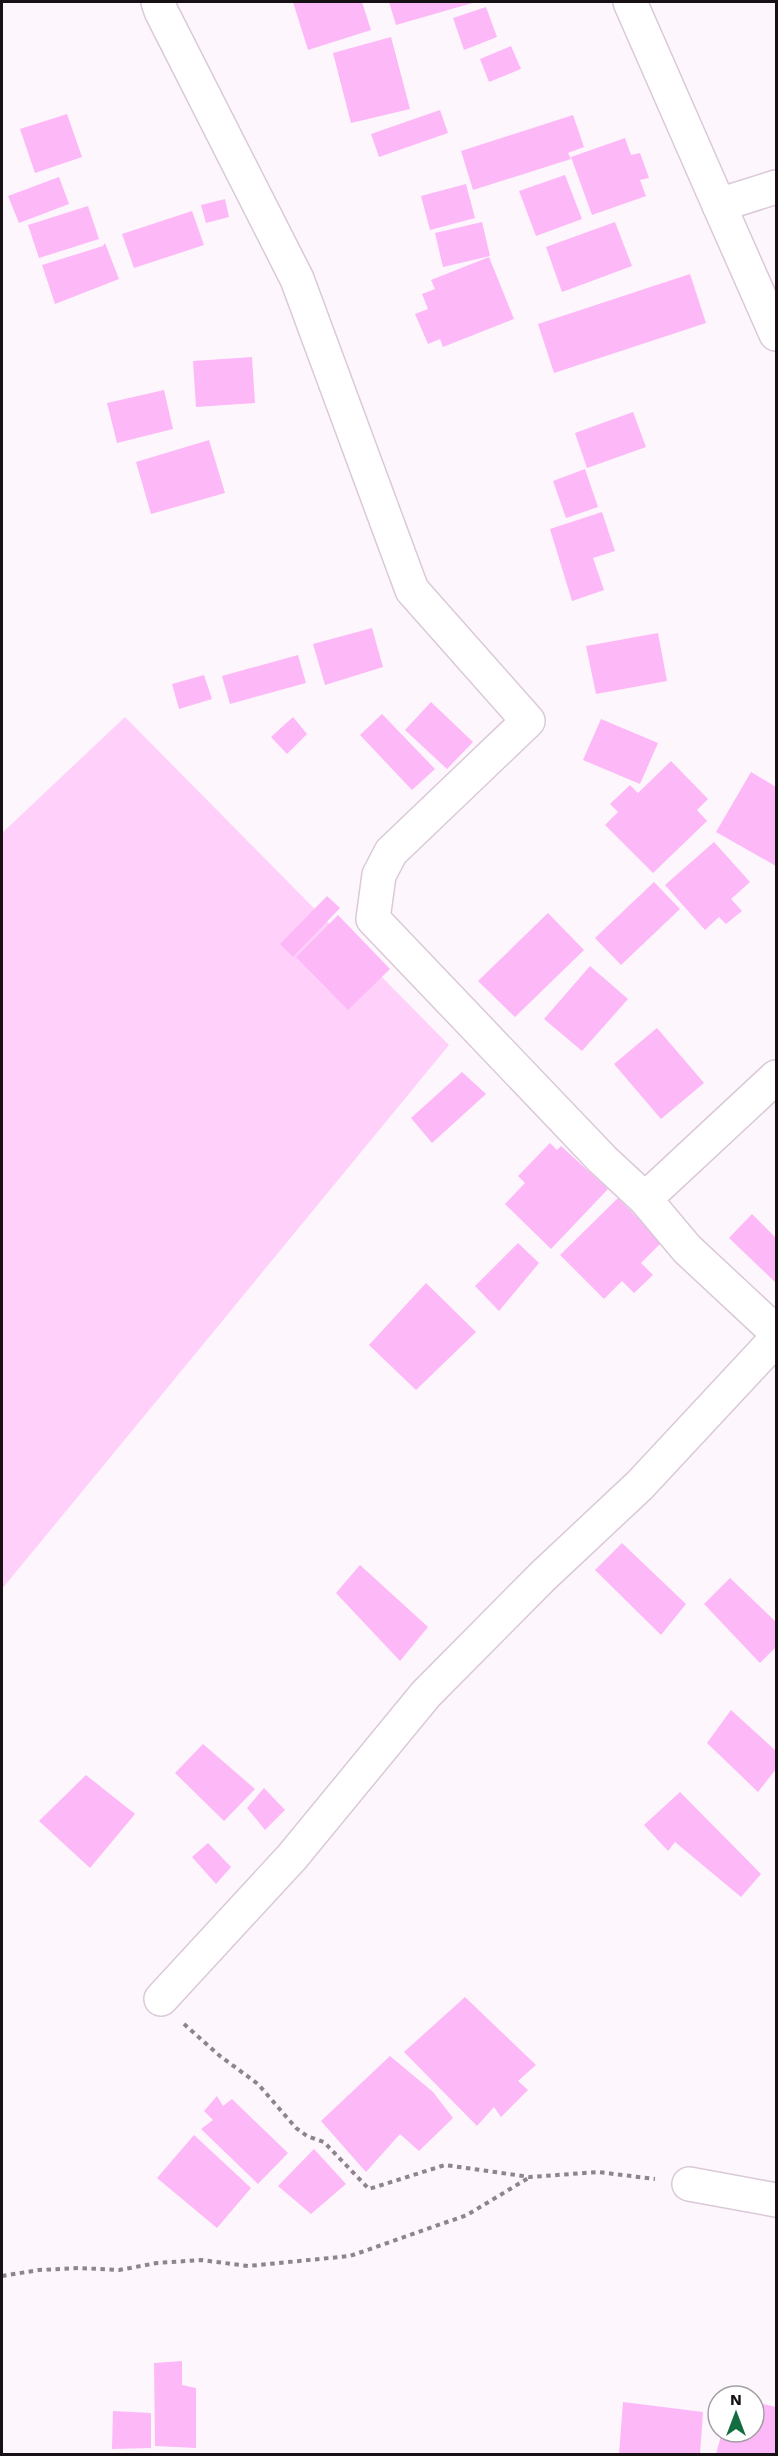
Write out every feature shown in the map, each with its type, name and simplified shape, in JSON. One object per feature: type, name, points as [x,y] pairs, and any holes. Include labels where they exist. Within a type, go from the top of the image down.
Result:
[{"type":"street","points":[[158,2],[297,279],[412,590],[528,721],[391,852],[379,875],[373,920],[603,1160],[645,1199],[687,1249],[777,1332]]},
{"type":"street","points":[[630,2],[777,334]]},
{"type":"street","points":[[719,205],[777,186]]},
{"type":"street","points":[[645,1199],[777,1077]]},
{"type":"street","points":[[161,1999],[291,1857],[426,1694],[543,1576],[640,1485],[777,1339]]},
{"type":"street","points":[[688,2184],[777,2200]]},
{"type":"path","points":[[161,1999],[184,2025],[258,2084],[296,2128],[307,2136],[324,2142],[369,2189],[445,2165],[530,2176],[598,2172],[688,2184]]},
{"type":"path","points":[[2,2276],[39,2270],[79,2268],[119,2270],[157,2263],[201,2260],[249,2266],[350,2256],[467,2215],[530,2176]]},
{"type":"shaded area","points":[[125,717],[449,1045],[2,1589],[2,833]]},
{"type":"building","points":[[293,2],[362,2],[371,30],[308,50]]},
{"type":"building","points":[[389,2],[476,2],[396,25]]},
{"type":"building","points":[[486,7],[497,37],[464,50],[453,18]]},
{"type":"building","points":[[391,37],[410,109],[351,123],[333,53]]},
{"type":"building","points":[[511,46],[521,69],[489,82],[480,59]]},
{"type":"building","points":[[440,110],[448,133],[379,157],[371,134]]},
{"type":"building","points":[[67,114],[82,157],[35,173],[20,129]]},
{"type":"building","points":[[573,115],[584,147],[568,153],[571,159],[473,190],[461,151]]},
{"type":"building","points":[[625,138],[631,155],[640,153],[649,178],[640,180],[646,196],[592,215],[571,157]]},
{"type":"building","points":[[565,175],[582,219],[536,236],[519,191]]},
{"type":"building","points":[[59,177],[69,204],[19,223],[8,196]]},
{"type":"building","points":[[466,184],[475,218],[430,230],[421,196]]},
{"type":"building","points":[[225,199],[229,217],[206,223],[201,205]]},
{"type":"building","points":[[88,206],[99,239],[39,258],[28,225]]},
{"type":"building","points":[[192,211],[204,245],[134,268],[122,234]]},
{"type":"building","points":[[482,222],[490,256],[443,267],[435,233]]},
{"type":"building","points":[[615,222],[632,266],[562,292],[546,247]]},
{"type":"building","points":[[105,243],[119,279],[55,304],[42,265],[103,246]]},
{"type":"building","points":[[489,257],[514,319],[443,347],[440,339],[428,344],[415,314],[428,309],[422,294],[435,289],[431,280]]},
{"type":"building","points":[[690,274],[706,323],[554,373],[538,324]]},
{"type":"building","points":[[252,357],[255,403],[196,407],[193,361]]},
{"type":"building","points":[[164,390],[173,429],[117,443],[107,403]]},
{"type":"building","points":[[633,412],[646,447],[587,468],[575,433]]},
{"type":"building","points":[[209,440],[225,493],[151,514],[136,462]]},
{"type":"building","points":[[585,469],[598,507],[566,518],[553,481]]},
{"type":"building","points":[[602,512],[615,551],[593,558],[604,590],[572,601],[550,529]]},
{"type":"building","points":[[372,628],[383,667],[325,685],[313,644]]},
{"type":"building","points":[[658,633],[667,681],[596,694],[586,646]]},
{"type":"building","points":[[298,655],[306,683],[230,704],[222,676]]},
{"type":"building","points":[[204,675],[212,699],[179,709],[172,684]]},
{"type":"building","points":[[431,702],[473,742],[447,769],[405,730]]},
{"type":"building","points":[[382,714],[435,769],[412,790],[360,735]]},
{"type":"building","points":[[293,717],[307,734],[287,754],[271,737]]},
{"type":"building","points":[[601,719],[658,743],[640,784],[583,760]]},
{"type":"building","points":[[671,761],[708,799],[697,810],[707,821],[653,873],[605,825],[618,812],[610,804],[630,785],[638,793]]},
{"type":"building","points":[[751,772],[776,787],[776,866],[716,832]]},
{"type":"building","points":[[714,842],[750,882],[731,899],[742,911],[726,924],[719,917],[705,930],[665,885]]},
{"type":"building","points":[[654,882],[680,909],[621,965],[595,938]]},
{"type":"building","points":[[327,896],[340,908],[293,957],[280,944]]},
{"type":"building","points":[[548,913],[584,950],[515,1017],[478,981]]},
{"type":"building","points":[[338,915],[390,969],[348,1010],[296,957]]},
{"type":"building","points":[[590,966],[628,999],[582,1051],[544,1019]]},
{"type":"building","points":[[657,1028],[704,1083],[661,1119],[614,1064]]},
{"type":"building","points":[[462,1072],[486,1094],[432,1143],[411,1118]]},
{"type":"building","points":[[550,1143],[557,1150],[561,1146],[608,1189],[551,1249],[505,1204],[525,1183],[518,1176]]},
{"type":"building","points":[[618,1198],[662,1242],[641,1263],[653,1275],[634,1293],[622,1281],[604,1299],[560,1255]]},
{"type":"building","points":[[752,1214],[776,1238],[776,1283],[729,1238]]},
{"type":"building","points":[[518,1243],[539,1263],[499,1311],[475,1286]]},
{"type":"building","points":[[426,1283],[476,1332],[416,1390],[369,1345]]},
{"type":"building","points":[[622,1543],[686,1604],[661,1635],[595,1570]]},
{"type":"building","points":[[360,1565],[428,1627],[400,1661],[336,1593]]},
{"type":"building","points":[[730,1578],[776,1622],[776,1647],[760,1663],[704,1604]]},
{"type":"building","points":[[731,1710],[776,1751],[776,1769],[758,1792],[707,1743]]},
{"type":"building","points":[[203,1744],[255,1789],[224,1821],[175,1773]]},
{"type":"building","points":[[86,1775],[135,1814],[90,1868],[39,1821]]},
{"type":"building","points":[[264,1788],[285,1810],[265,1830],[247,1808]]},
{"type":"building","points":[[680,1792],[761,1874],[741,1897],[675,1842],[668,1851],[644,1825]]},
{"type":"building","points":[[208,1843],[231,1867],[216,1884],[192,1857]]},
{"type":"building","points":[[465,1997],[536,2065],[518,2081],[528,2090],[501,2117],[494,2107],[477,2126],[404,2052]]},
{"type":"building","points":[[390,2056],[433,2092],[453,2118],[419,2151],[400,2134],[366,2172],[321,2121]]},
{"type":"building","points":[[217,2096],[223,2106],[232,2099],[288,2153],[258,2184],[201,2129],[213,2120],[204,2111]]},
{"type":"building","points":[[194,2135],[251,2188],[217,2228],[157,2178]]},
{"type":"building","points":[[314,2149],[346,2184],[311,2214],[278,2186]]},
{"type":"building","points":[[182,2361],[182,2385],[196,2388],[196,2448],[155,2446],[154,2363]]},
{"type":"building","points":[[623,2402],[703,2412],[700,2454],[619,2454]]},
{"type":"building","points":[[766,2405],[776,2407],[776,2454],[716,2454],[719,2444],[766,2444]]},
{"type":"building","points":[[113,2411],[151,2413],[151,2448],[112,2449]]}]
